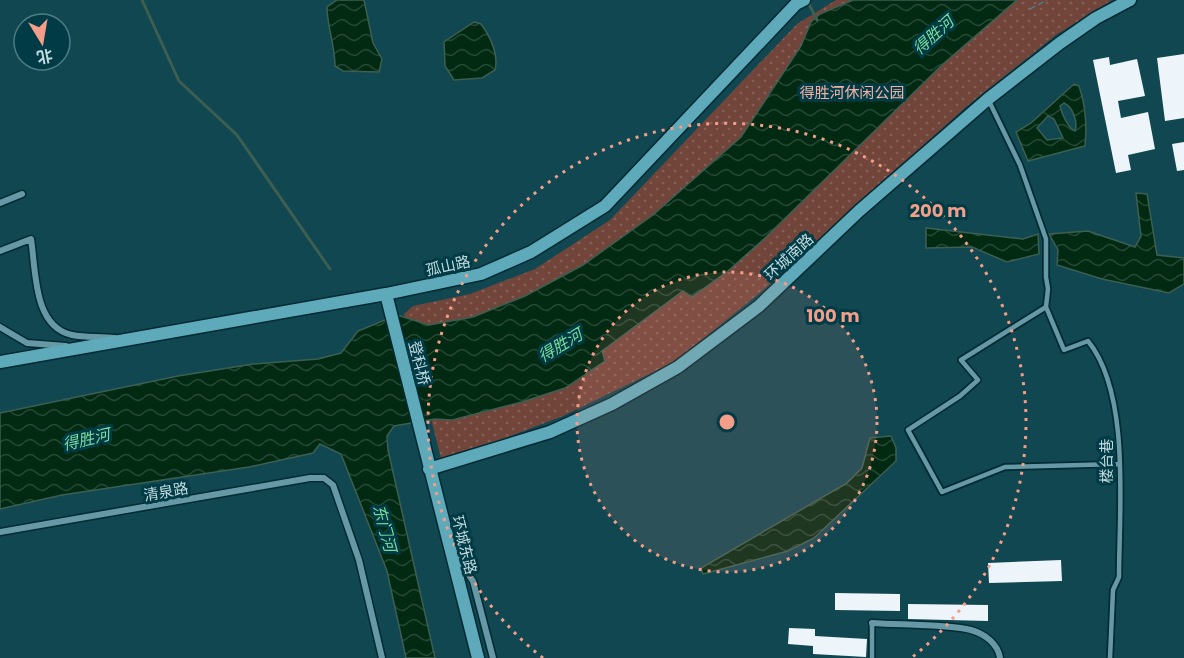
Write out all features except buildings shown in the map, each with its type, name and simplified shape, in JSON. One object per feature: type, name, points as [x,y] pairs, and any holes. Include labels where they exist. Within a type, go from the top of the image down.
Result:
[{"type":"main road","name":"孤山路","points":[[0,362],[386,294],[481,274],[531,252],[605,206],[796,4],[804,0]]},
{"type":"main road","name":"环城南路","points":[[429,469],[550,432],[612,404],[678,367],[759,306],[859,211],[988,99],[1060,43],[1096,18],[1130,0]]},
{"type":"main road","name":"登科桥","points":[[386,294],[422,440]]},
{"type":"main road","name":"环城东路","points":[[422,440],[478,658]]},
{"type":"street","points":[[0,203],[22,194]]},
{"type":"street","points":[[0,251],[31,239],[42,309],[54,328],[72,335],[124,340]]},
{"type":"street","points":[[0,327],[27,343],[82,348]]},
{"type":"street","name":"清泉路","points":[[0,532],[310,478],[324,478],[333,485],[359,560],[382,658]]},
{"type":"street","points":[[450,550],[473,581],[493,658]]},
{"type":"street","points":[[872,623],[972,630],[993,643],[999,650],[1000,658]]},
{"type":"lane","points":[[988,99],[1020,165],[1046,239],[1048,289],[1046,307],[961,360],[978,381],[960,396],[908,430],[942,492],[1005,467],[1119,464]]},
{"type":"lane","name":"楼台巷","points":[[1046,307],[1064,350],[1088,341],[1094,348],[1110,386],[1119,427],[1119,577],[1113,590],[1110,658]]},
{"type":"lane","points":[[872,623],[872,658]]},
{"type":"path","points":[[1030,9],[1047,0]]},
{"type":"green space","name":"得胜河休闲公园","points":[[836,0],[1112,0],[1056,35],[967,106],[763,290],[676,361],[563,416],[442,462],[404,314],[413,306],[470,294],[535,269],[610,220],[797,24]]},
{"type":"water","points":[[337,0],[364,0],[373,43],[382,59],[379,72],[343,71],[335,66],[327,7]]},
{"type":"water","points":[[853,0],[1017,0],[943,64],[765,238],[728,271],[692,297],[683,291],[602,351],[605,361],[565,388],[522,402],[452,420],[435,419],[394,426],[387,436],[388,450],[435,658],[406,658],[387,571],[341,454],[320,444],[313,453],[249,467],[62,495],[0,509],[0,413],[178,376],[253,364],[318,359],[341,353],[358,331],[397,315],[429,325],[473,317],[525,296],[583,265],[653,215],[741,137],[801,46],[811,22],[820,14]]},
{"type":"water","points":[[474,22],[481,24],[490,40],[496,58],[495,70],[482,78],[454,80],[445,66],[444,42]]},
{"type":"water","points":[[1074,84],[1079,86],[1085,116],[1085,146],[1028,161],[1016,132],[1031,123]],"holes":[[[1064,103],[1074,115],[1075,131],[1062,113],[1060,106]],[[1048,116],[1054,119],[1063,138],[1047,140],[1037,128]]]},
{"type":"water","points":[[1136,193],[1147,194],[1157,255],[1184,258],[1184,284],[1169,293],[1102,279],[1057,265],[1058,250],[1049,234],[1088,231],[1135,247],[1141,236]]},
{"type":"water","points":[[926,228],[1023,239],[1038,234],[1039,254],[1007,262],[972,247],[926,248]]},
{"type":"water","points":[[891,436],[896,448],[896,461],[814,538],[788,551],[703,574],[701,568],[847,483],[862,468],[870,438]]},
{"type":"waterway","points":[[142,0],[179,81],[237,135],[330,269]]},
{"type":"waterway","points":[[808,2],[817,20]]},
{"type":"water label","name":"得胜河","points":[[933,35]]},
{"type":"water label","name":"得胜河","points":[[560,345]]},
{"type":"water label","name":"得胜河","points":[[86,439]]},
{"type":"water label","name":"东门河","points":[[385,528]]}]
